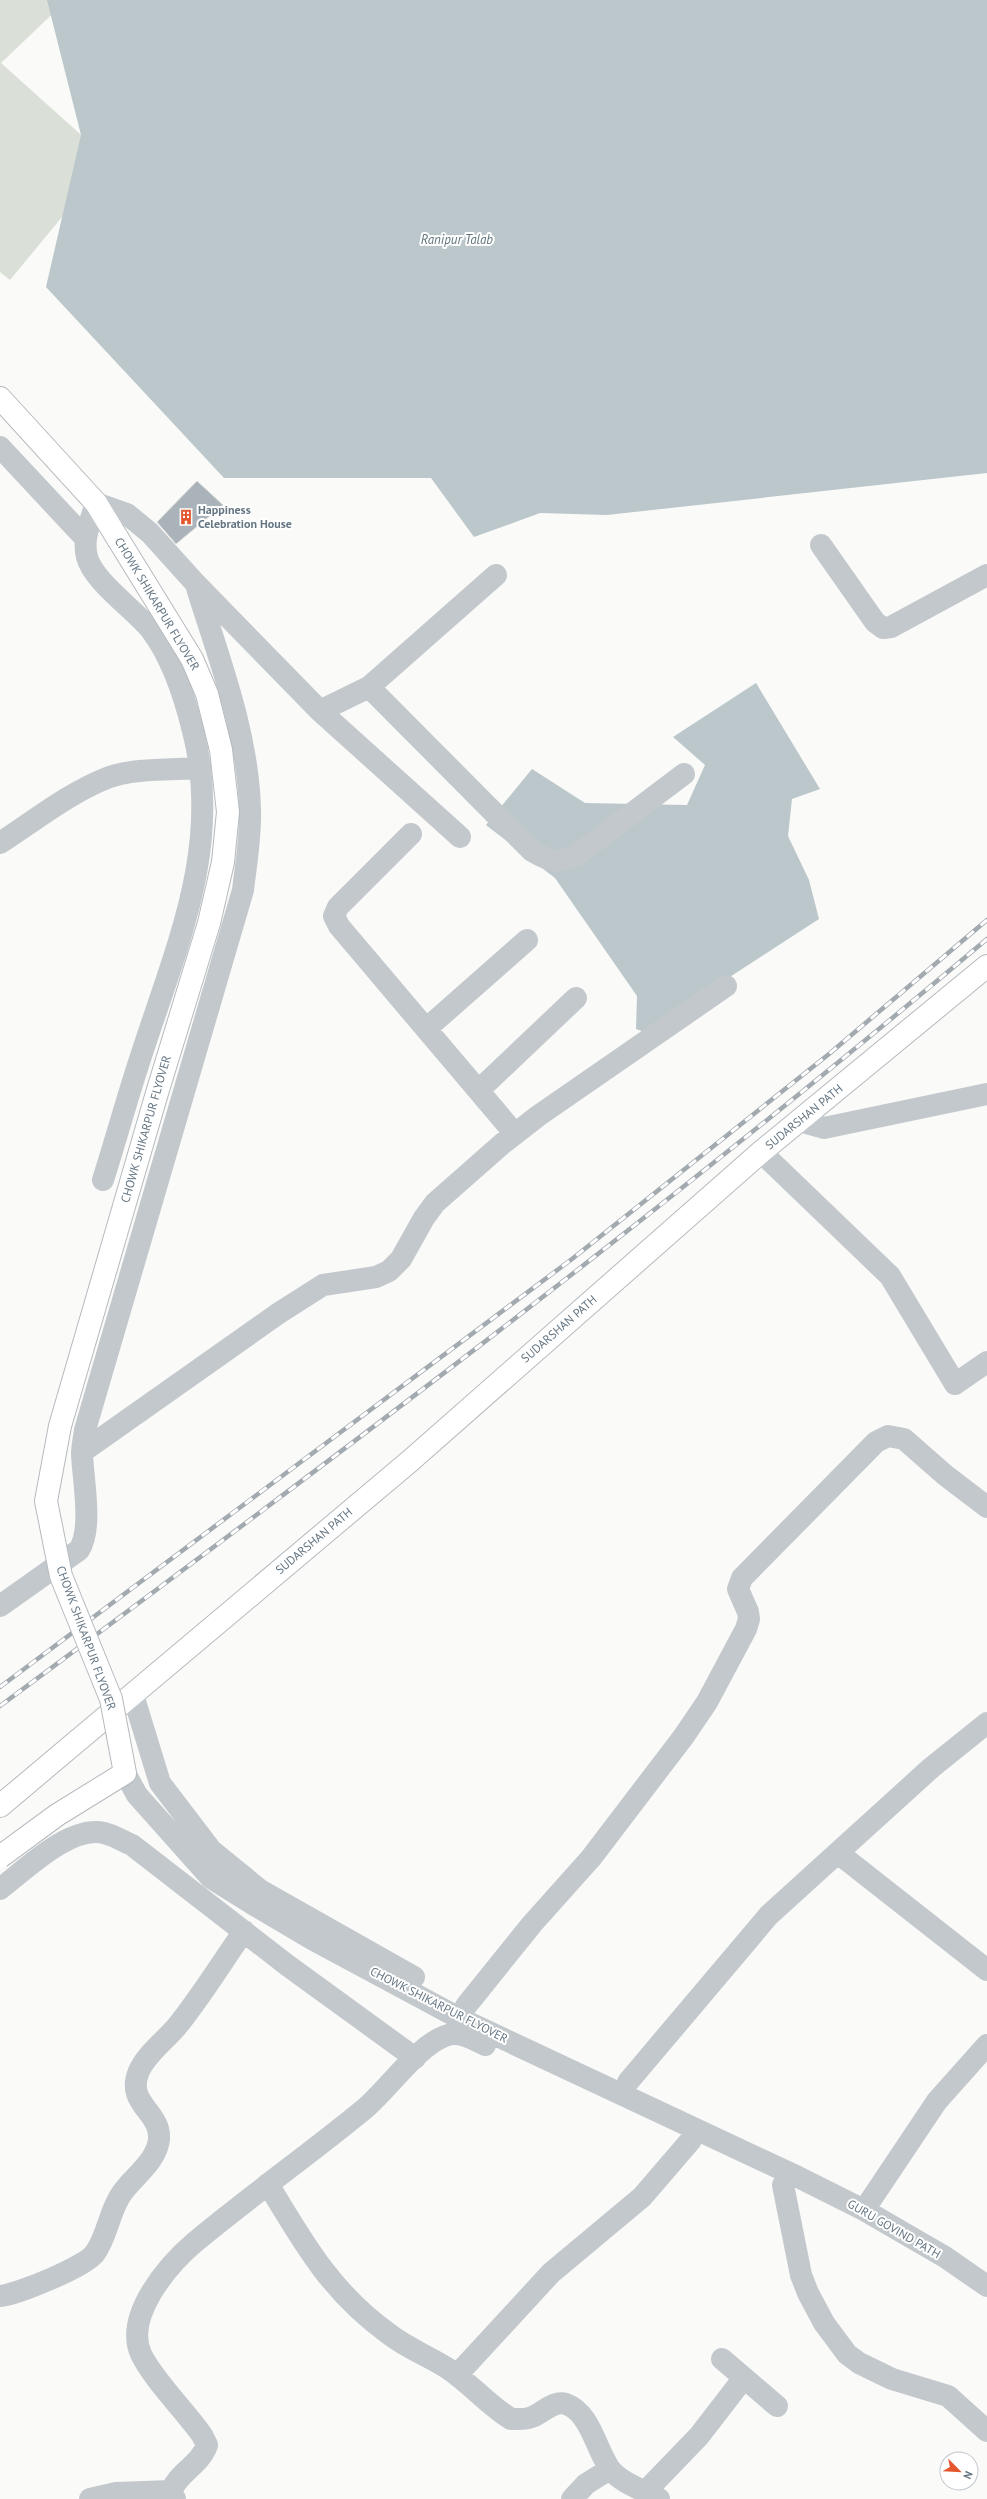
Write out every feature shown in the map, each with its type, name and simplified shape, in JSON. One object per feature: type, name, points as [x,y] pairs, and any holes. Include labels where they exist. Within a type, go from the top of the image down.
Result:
[{"type":"main road","name":"CHOWK SHIKARPUR FLYOVER","points":[[0,398],[96,503],[192,659],[207,694],[222,750],[228,812],[223,862],[209,923],[157,1093],[60,1426],[46,1501],[61,1576],[111,1699],[125,1773]]},
{"type":"main road","name":"SUDARSHAN PATH","points":[[0,1806],[410,1460],[761,1152],[987,966]]},
{"type":"main road","points":[[0,1858],[57,1815],[125,1773]]},
{"type":"street","points":[[0,447],[86,539]]},
{"type":"street","points":[[103,1180],[144,1048],[184,931],[198,868],[203,820],[201,768],[193,730],[163,650],[151,630],[97,574],[87,557],[86,539],[96,503],[127,514],[166,550],[196,584],[320,710],[460,837]]},
{"type":"street","points":[[821,545],[875,622],[883,628],[891,627],[987,575]]},
{"type":"street","points":[[320,710],[369,687],[496,575]]},
{"type":"street","points":[[0,1606],[79,1550],[84,1543],[86,1531],[82,1452],[87,1422],[243,890],[250,809],[245,761],[233,705],[196,584]]},
{"type":"street","points":[[369,687],[527,845],[546,860],[561,862],[577,855],[684,774]]},
{"type":"street","points":[[0,843],[81,791],[108,778],[135,773],[201,768]]},
{"type":"street","points":[[411,834],[338,907],[334,916],[338,926],[515,1134]]},
{"type":"street","points":[[426,1029],[527,940]]},
{"type":"street","points":[[82,1452],[278,1314],[323,1285],[376,1278],[389,1271],[401,1259],[424,1218],[435,1203],[515,1134],[726,986]]},
{"type":"street","points":[[479,1090],[576,998]]},
{"type":"street","points":[[799,1121],[824,1128],[987,1094]]},
{"type":"street","points":[[761,1152],[890,1276],[955,1384],[987,1362]]},
{"type":"street","points":[[466,2006],[532,1924],[591,1858],[707,1702],[746,1629],[749,1619],[738,1589],[742,1578],[876,1442],[888,1436],[904,1439],[944,1475],[987,1507]]},
{"type":"street","points":[[133,1695],[160,1783],[211,1850],[260,1890],[466,2006],[628,2082],[793,2163],[790,2181],[801,2275],[808,2293],[824,2323],[847,2354],[858,2363],[892,2379],[948,2396],[987,2431]]},
{"type":"street","points":[[628,2082],[769,1915],[931,1768],[987,1724]]},
{"type":"street","name":"CHOWK SHIKARPUR FLYOVER","points":[[125,1773],[137,1795],[211,1878],[251,1903],[312,1939],[461,2019],[753,2157],[790,2181]]},
{"type":"street","points":[[0,1889],[50,1850],[79,1834],[103,1832],[132,1845],[244,1931],[415,2058]]},
{"type":"street","points":[[838,1853],[987,1970]]},
{"type":"street","points":[[0,2296],[24,2290],[73,2268],[94,2255],[117,2199],[156,2152],[159,2140],[159,2129],[137,2096],[134,2084],[140,2068],[178,2025],[244,1931]]},
{"type":"street","points":[[90,2499],[116,2493],[173,2495],[176,2480],[203,2456],[207,2445],[202,2435],[141,2354],[137,2328],[150,2296],[176,2258],[363,2110],[415,2058],[444,2036],[464,2035],[691,2140],[790,2181]]},
{"type":"street","points":[[864,2210],[937,2101],[987,2045]]},
{"type":"street","points":[[457,2375],[551,2273],[642,2197],[691,2140]]},
{"type":"street","name":"GURU GOVIND PATH","points":[[790,2181],[864,2210],[945,2257],[987,2286]]},
{"type":"street","points":[[268,2184],[315,2261],[347,2299],[390,2335],[457,2375],[511,2419],[524,2420],[533,2417],[553,2405],[565,2404],[574,2409],[590,2430],[610,2469],[621,2479],[653,2495],[743,2379]]},
{"type":"street","points":[[722,2359],[743,2379],[777,2406]]},
{"type":"street","points":[[572,2499],[586,2484],[610,2469]]},
{"type":"shaded area","points":[[0,0],[67,0],[1,63],[109,160],[10,280],[0,272]]},
{"type":"water","name":"Ranipur Talab","points":[[47,0],[987,0],[987,473],[607,515],[540,513],[474,537],[431,478],[224,478],[46,287],[81,135]]},
{"type":"water","points":[[756,683],[820,789],[792,799],[788,836],[809,880],[819,919],[645,1032],[636,1029],[637,996],[555,878],[486,825],[532,769],[585,803],[687,805],[705,765],[673,737]]},
{"type":"building","name":"Happiness Celebration House","points":[[197,481],[223,505],[176,544],[157,522]]},
{"type":"railway","points":[[0,1687],[572,1259],[829,1054],[987,920]]},
{"type":"railway","points":[[0,1706],[251,1519],[623,1235],[867,1039],[987,939]]},
{"type":"place","name":"Happiness Celebration House","points":[[186,517]]}]
